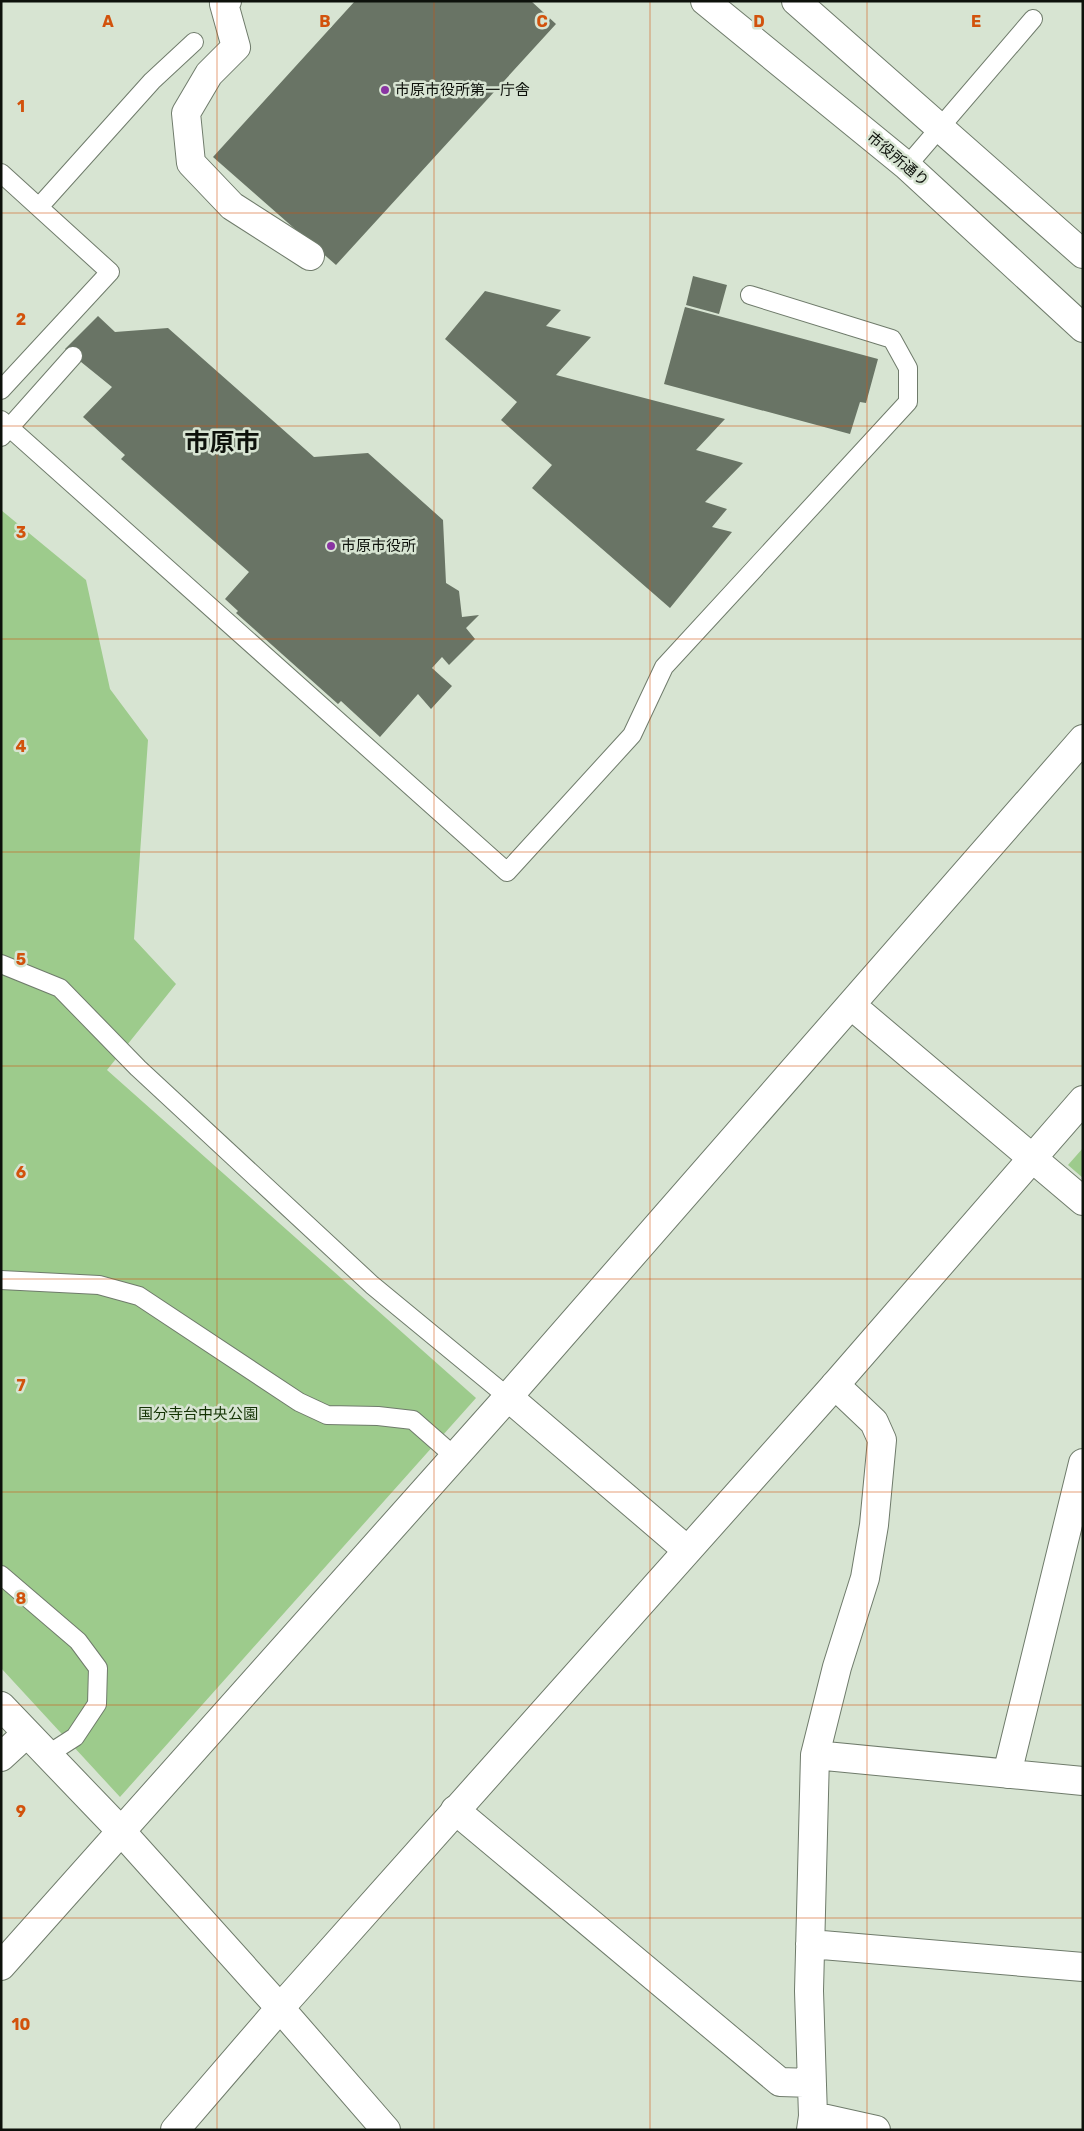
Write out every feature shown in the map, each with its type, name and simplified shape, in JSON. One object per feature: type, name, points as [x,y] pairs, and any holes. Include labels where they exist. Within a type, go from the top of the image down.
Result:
[{"type":"street","points":[[226,1],[224,4],[236,47],[209,74],[186,113],[191,163],[232,206],[310,256]]},
{"type":"street","name":"市役所通り","points":[[705,1],[907,166],[1083,328]]},
{"type":"street","points":[[796,1],[1083,254]]},
{"type":"street","points":[[1,1966],[508,1396],[1083,739]]},
{"type":"street","points":[[851,1005],[1083,1201]]},
{"type":"street","points":[[175,2130],[455,1810],[835,1385],[1083,1100]]},
{"type":"street","points":[[835,1385],[874,1422],[882,1440],[874,1526],[865,1578],[837,1667],[815,1755],[810,1944],[812,2123],[876,2130]]},
{"type":"street","points":[[508,1396],[687,1550]]},
{"type":"street","points":[[1007,1774],[1083,1463]]},
{"type":"street","points":[[1,1706],[120,1830],[280,2008],[386,2130]]},
{"type":"street","points":[[1,1757],[26,1734]]},
{"type":"street","points":[[815,1755],[1083,1781]]},
{"type":"street","points":[[455,1810],[780,2082],[812,2083]]},
{"type":"street","points":[[810,1944],[1083,1967]]},
{"type":"lane","points":[[907,166],[1033,19]]},
{"type":"lane","points":[[39,207],[152,81],[194,42]]},
{"type":"lane","points":[[1,173],[110,272],[1,390]]},
{"type":"lane","points":[[73,356],[4,428],[507,872],[632,735],[664,667],[908,402],[908,368],[892,339],[750,295]]},
{"type":"lane","points":[[1,964],[60,988],[138,1068],[372,1285],[508,1396]]},
{"type":"lane","points":[[1,1280],[99,1285],[139,1296],[299,1402],[327,1415],[378,1416],[413,1420],[454,1456]]},
{"type":"lane","points":[[1,1575],[78,1641],[98,1668],[97,1704],[75,1737],[47,1755]]},
{"type":"green space","name":"国分寺台中央公園","points":[[1,510],[86,580],[110,689],[148,740],[134,939],[176,984],[107,1070],[476,1398],[120,1797],[1,1668]]},
{"type":"green space","points":[[1083,1148],[1083,1178],[1068,1165]]},
{"type":"building","name":"市原市役所第一庁舎","points":[[355,1],[531,1],[556,24],[336,265],[213,157]]},
{"type":"building","points":[[693,276],[727,285],[719,314],[686,305]]},
{"type":"building","points":[[485,291],[561,310],[546,326],[591,337],[556,375],[725,419],[696,450],[743,463],[705,502],[727,509],[712,527],[732,532],[670,608],[532,488],[552,465],[501,420],[517,402],[445,339]]},
{"type":"building","points":[[685,307],[878,359],[866,403],[860,402],[850,434],[664,384]]},
{"type":"building","name":"市原市役所","points":[[98,316],[115,332],[168,328],[314,457],[368,453],[443,520],[446,583],[459,591],[462,617],[479,615],[466,628],[475,639],[449,665],[442,657],[432,668],[452,686],[431,709],[418,694],[380,737],[341,701],[338,704],[236,613],[238,611],[225,599],[249,572],[121,459],[125,455],[83,417],[112,387],[65,349]]},
{"type":"place","name":"市原市役所第一庁舎","points":[[385,90]]},
{"type":"place","name":"市原市役所","points":[[331,546]]},
{"type":"district","name":"市原市","points":[[222,442]]}]
